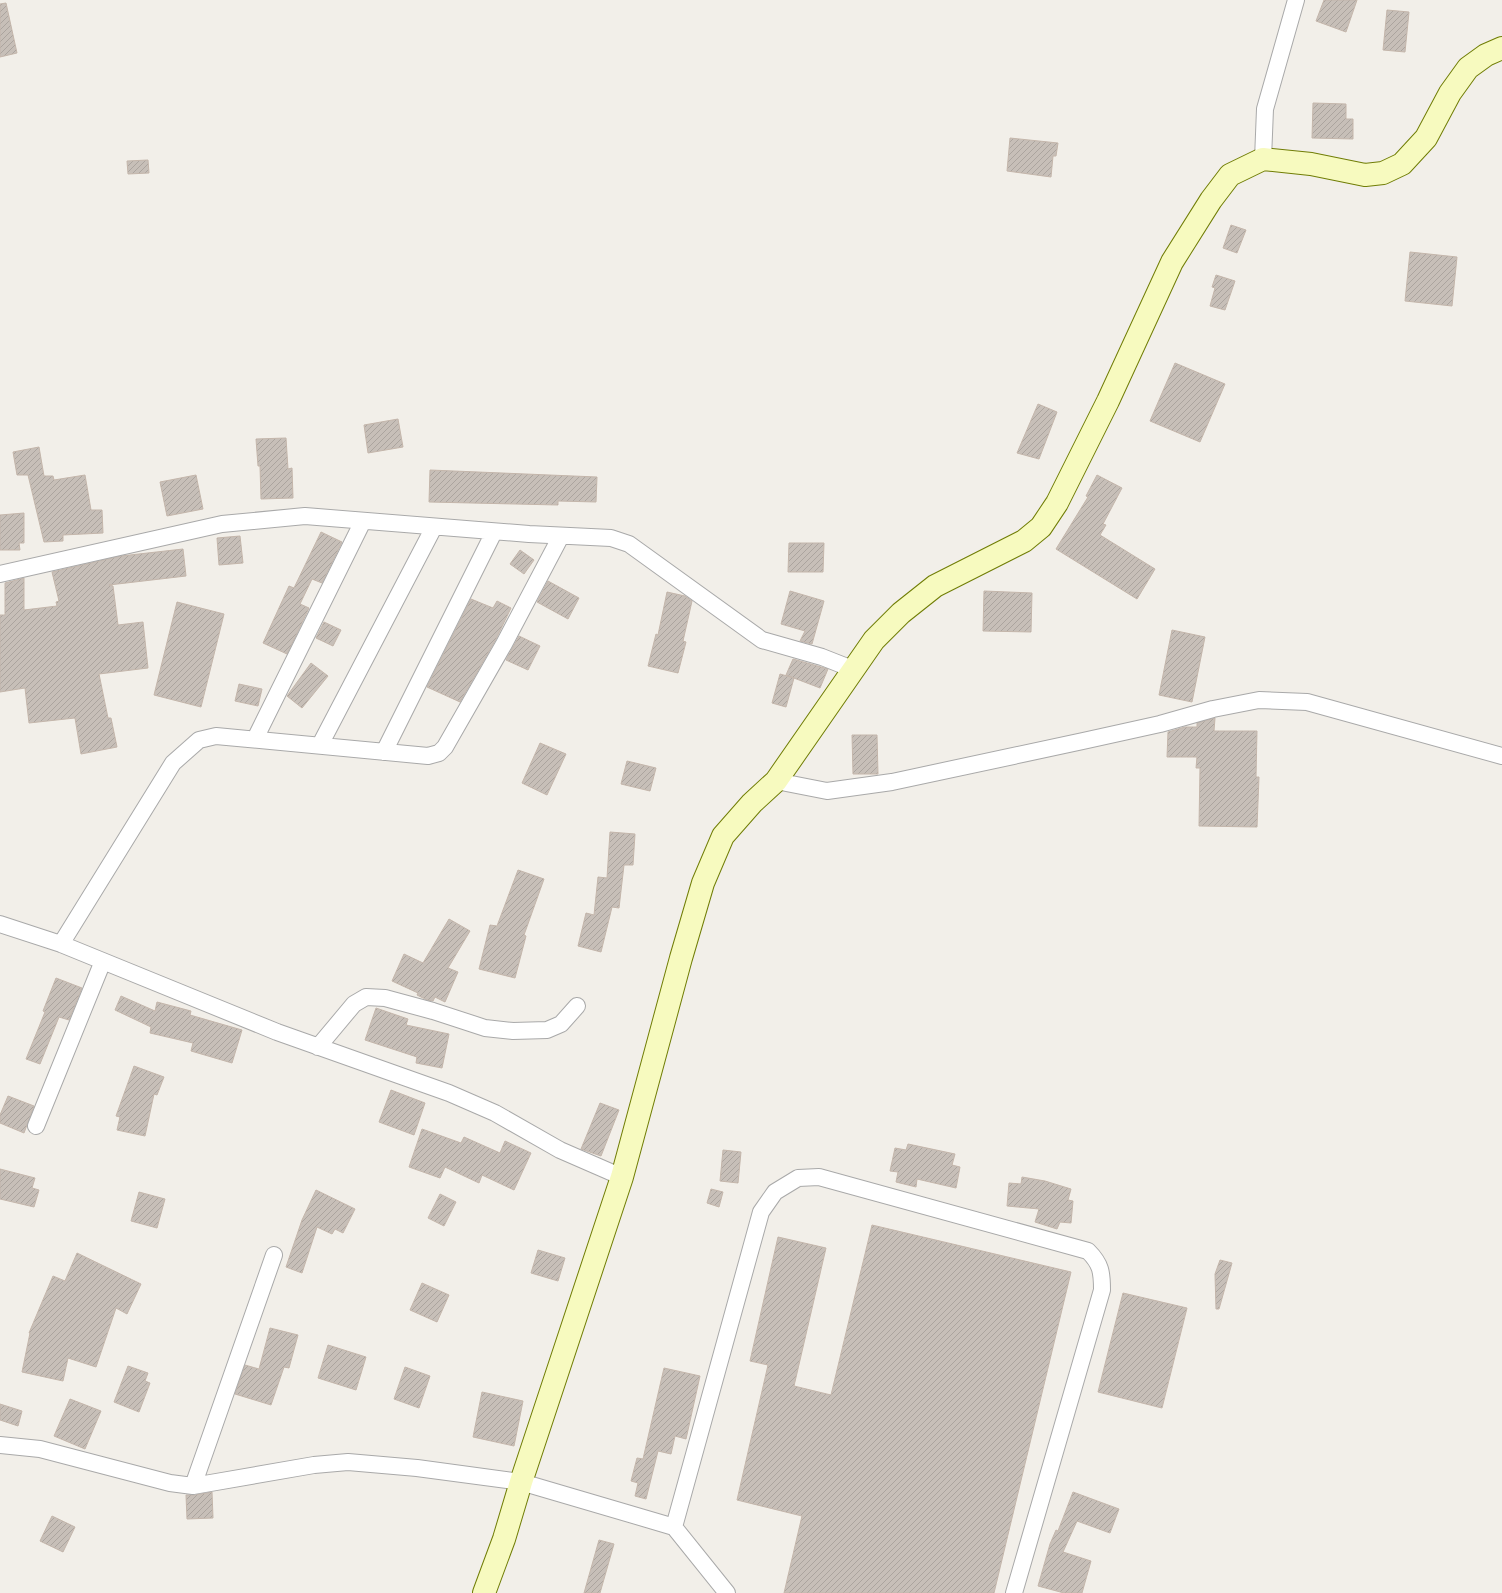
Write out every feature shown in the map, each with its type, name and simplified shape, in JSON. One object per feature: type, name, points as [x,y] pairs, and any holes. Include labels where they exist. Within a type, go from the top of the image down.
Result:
[{"type":"main road","points":[[484,1593],[504,1539],[521,1482],[622,1177],[681,958],[703,883],[723,836],[752,803],[776,781],[855,670],[874,640],[902,612],[935,586],[1024,541],[1041,527],[1057,504],[1108,401],[1172,262],[1210,200],[1230,175],[1263,159],[1311,164],[1364,175],[1384,172],[1402,164],[1426,138],[1450,93],[1468,68],[1486,55],[1502,48]]},
{"type":"street","points":[[1263,159],[1265,109],[1296,0]]},
{"type":"street","points":[[0,574],[222,524],[305,516],[494,532],[611,538],[629,544],[762,640],[822,658],[855,670]]},
{"type":"street","points":[[255,739],[363,521]]},
{"type":"street","points":[[320,745],[434,527]]},
{"type":"street","points":[[384,752],[494,532]]},
{"type":"street","points":[[61,944],[173,763],[199,740],[216,736],[428,756],[439,753],[445,747],[504,644],[561,536]]},
{"type":"street","points":[[776,781],[827,791],[892,782],[1083,742],[1160,724],[1214,709],[1259,700],[1307,702],[1502,756]]},
{"type":"street","points":[[2,929],[61,944],[277,1032],[449,1093],[494,1114],[560,1150],[622,1177]]},
{"type":"street","points":[[36,1126],[103,962]]},
{"type":"street","points":[[318,1047],[354,1004],[366,997],[384,998],[426,1009],[485,1028],[513,1031],[547,1030],[561,1024],[577,1006]]},
{"type":"street","points":[[674,1527],[761,1212],[774,1192],[798,1178],[819,1177],[1088,1251],[1097,1260],[1102,1274],[1102,1290],[1014,1593]]},
{"type":"street","points":[[193,1486],[274,1254]]},
{"type":"street","points":[[0,1445],[40,1449],[170,1483],[193,1486],[314,1465],[348,1462],[521,1482],[674,1527],[727,1593]]},
{"type":"building","points":[[1324,0],[1357,0],[1346,32],[1316,21]]},
{"type":"building","points":[[6,3],[17,53],[0,57],[0,4]]},
{"type":"building","points":[[1387,10],[1409,12],[1405,52],[1383,50]]},
{"type":"building","points":[[1313,103],[1346,104],[1346,119],[1353,119],[1353,139],[1312,138]]},
{"type":"building","points":[[1010,138],[1058,143],[1056,156],[1053,156],[1051,177],[1007,171]]},
{"type":"building","points":[[148,160],[149,173],[128,174],[127,161]]},
{"type":"building","points":[[1231,225],[1246,230],[1237,253],[1223,248]]},
{"type":"building","points":[[1410,252],[1457,257],[1452,306],[1405,301]]},
{"type":"building","points":[[1216,275],[1235,281],[1225,310],[1210,306],[1215,288],[1212,287]]},
{"type":"building","points":[[1175,363],[1225,384],[1200,442],[1150,421]]},
{"type":"building","points":[[1038,404],[1057,412],[1039,459],[1017,453]]},
{"type":"building","points":[[398,419],[403,447],[368,453],[364,425]]},
{"type":"building","points":[[286,438],[288,469],[292,468],[293,498],[261,499],[260,466],[258,466],[256,439]]},
{"type":"building","points":[[39,447],[44,476],[53,476],[54,480],[85,475],[91,510],[102,510],[103,533],[63,535],[63,541],[44,542],[28,475],[17,475],[13,452]]},
{"type":"building","points":[[430,470],[597,477],[596,502],[558,501],[558,505],[429,502]]},
{"type":"building","points":[[196,475],[203,509],[167,516],[160,482]]},
{"type":"building","points":[[1097,475],[1122,488],[1103,524],[1106,525],[1100,535],[1155,569],[1137,599],[1056,549],[1088,497],[1086,496]]},
{"type":"building","points":[[24,513],[24,543],[19,543],[20,550],[0,550],[0,515]]},
{"type":"building","points":[[321,532],[342,542],[322,583],[312,579],[300,604],[309,608],[287,654],[263,643],[289,586],[294,588]]},
{"type":"building","points":[[240,536],[243,563],[219,565],[217,538]]},
{"type":"building","points":[[789,543],[824,543],[823,572],[788,572]]},
{"type":"building","points":[[183,549],[186,576],[109,585],[113,586],[118,625],[143,622],[148,668],[99,674],[108,718],[111,718],[117,747],[81,754],[75,718],[29,723],[25,688],[0,692],[0,615],[5,615],[5,583],[24,578],[24,610],[57,606],[56,602],[59,601],[52,572],[121,556]]},
{"type":"building","points":[[520,550],[534,560],[524,574],[510,564]]},
{"type":"building","points":[[548,581],[579,598],[568,619],[537,602]]},
{"type":"building","points":[[790,591],[824,601],[812,644],[800,641],[805,631],[781,624]]},
{"type":"building","points":[[984,591],[1032,593],[1031,632],[983,631]]},
{"type":"building","points":[[667,592],[685,596],[692,601],[683,641],[686,642],[678,673],[648,666],[656,634],[658,635]]},
{"type":"building","points":[[471,599],[493,608],[497,601],[511,608],[496,639],[460,702],[427,687]]},
{"type":"building","points":[[177,602],[224,614],[201,707],[154,695]]},
{"type":"building","points":[[324,622],[341,630],[333,646],[316,638]]},
{"type":"building","points":[[1172,630],[1205,637],[1192,702],[1159,695]]},
{"type":"building","points":[[519,636],[540,646],[528,670],[506,660]]},
{"type":"building","points":[[793,659],[828,669],[820,688],[786,675]]},
{"type":"building","points":[[311,663],[328,676],[302,708],[287,696]]},
{"type":"building","points":[[780,674],[794,678],[786,707],[772,703]]},
{"type":"building","points":[[239,684],[262,689],[258,706],[235,701]]},
{"type":"building","points":[[1215,718],[1214,731],[1257,731],[1256,777],[1259,777],[1257,827],[1199,826],[1200,768],[1196,768],[1197,757],[1167,757],[1168,732],[1185,727],[1197,727],[1197,723]]},
{"type":"building","points":[[852,735],[877,735],[878,774],[853,774]]},
{"type":"building","points":[[540,743],[566,754],[547,795],[522,783]]},
{"type":"building","points":[[627,761],[656,768],[650,791],[621,784]]},
{"type":"building","points":[[610,832],[635,834],[633,865],[624,865],[619,908],[612,907],[601,952],[578,946],[586,913],[594,915],[598,877],[607,878]]},
{"type":"building","points":[[518,870],[544,879],[524,935],[526,936],[515,978],[479,969],[490,925],[497,926]]},
{"type":"building","points":[[449,919],[470,931],[448,968],[458,972],[445,1002],[435,997],[433,1001],[427,1000],[417,995],[418,993],[392,981],[404,954],[423,963]]},
{"type":"building","points":[[56,978],[82,988],[69,1020],[59,1017],[40,1064],[26,1059],[45,1012],[43,1011]]},
{"type":"building","points":[[121,996],[155,1011],[157,1002],[191,1011],[190,1015],[242,1030],[232,1063],[191,1051],[193,1043],[150,1033],[151,1027],[115,1010]]},
{"type":"building","points":[[376,1008],[408,1019],[406,1025],[449,1034],[442,1068],[416,1063],[417,1057],[365,1040]]},
{"type":"building","points":[[134,1066],[164,1077],[157,1095],[154,1094],[145,1136],[117,1130],[120,1117],[116,1116]]},
{"type":"building","points":[[391,1090],[425,1103],[414,1135],[379,1122]]},
{"type":"building","points":[[8,1096],[34,1106],[24,1133],[0,1123],[0,1115]]},
{"type":"building","points":[[600,1103],[619,1110],[601,1156],[581,1149]]},
{"type":"building","points":[[422,1129],[461,1143],[464,1137],[500,1153],[505,1141],[531,1153],[514,1190],[482,1175],[479,1183],[445,1167],[440,1178],[409,1167]]},
{"type":"building","points":[[908,1144],[955,1154],[952,1165],[960,1167],[956,1188],[917,1179],[916,1187],[896,1182],[898,1172],[890,1171],[895,1148],[906,1150]]},
{"type":"building","points":[[723,1150],[741,1152],[738,1183],[720,1181]]},
{"type":"building","points":[[0,1169],[35,1178],[32,1188],[39,1190],[34,1207],[0,1199]]},
{"type":"building","points":[[1022,1177],[1045,1181],[1071,1189],[1068,1200],[1073,1201],[1071,1223],[1060,1222],[1057,1229],[1035,1222],[1039,1209],[1007,1206],[1009,1183],[1021,1184]]},
{"type":"building","points":[[711,1189],[723,1192],[719,1207],[707,1203]]},
{"type":"building","points":[[316,1190],[355,1209],[343,1233],[335,1229],[332,1234],[317,1227],[302,1273],[286,1267],[302,1220]]},
{"type":"building","points":[[139,1192],[165,1199],[157,1228],[131,1221]]},
{"type":"building","points":[[440,1194],[456,1202],[444,1226],[428,1218]]},
{"type":"building","points":[[872,1225],[1071,1272],[994,1593],[784,1593],[802,1516],[737,1500],[768,1365],[750,1361],[778,1237],[826,1248],[794,1386],[831,1395]]},
{"type":"building","points":[[538,1250],[565,1258],[558,1281],[531,1273]]},
{"type":"building","points":[[77,1253],[141,1284],[127,1314],[116,1308],[96,1367],[68,1358],[63,1381],[22,1372],[29,1333],[53,1276],[65,1281]]},
{"type":"building","points":[[1220,1260],[1232,1263],[1219,1309],[1216,1309],[1215,1274]]},
{"type":"building","points":[[422,1283],[449,1295],[437,1322],[410,1310]]},
{"type":"building","points":[[1123,1293],[1187,1308],[1162,1408],[1098,1392]]},
{"type":"building","points":[[270,1328],[298,1335],[289,1368],[284,1367],[271,1405],[235,1394],[245,1365],[259,1369]]},
{"type":"building","points":[[328,1345],[366,1357],[356,1390],[318,1378]]},
{"type":"building","points":[[128,1366],[148,1373],[145,1381],[150,1383],[139,1412],[114,1402]]},
{"type":"building","points":[[405,1367],[430,1376],[419,1408],[394,1399]]},
{"type":"building","points":[[664,1368],[700,1376],[686,1439],[675,1436],[671,1454],[658,1451],[646,1499],[635,1496],[638,1483],[631,1481],[637,1458],[643,1459]]},
{"type":"building","points":[[482,1392],[523,1401],[514,1446],[473,1437]]},
{"type":"building","points":[[70,1399],[101,1411],[85,1449],[54,1436]]},
{"type":"building","points":[[0,1404],[22,1411],[18,1426],[0,1420]]},
{"type":"building","points":[[212,1492],[213,1518],[187,1519],[186,1495]]},
{"type":"building","points":[[1073,1492],[1119,1509],[1110,1533],[1077,1521],[1063,1552],[1091,1561],[1082,1593],[1064,1593],[1038,1586],[1050,1544],[1056,1530],[1058,1531]]},
{"type":"building","points":[[52,1516],[75,1527],[63,1552],[40,1541]]},
{"type":"building","points":[[599,1540],[614,1544],[600,1593],[584,1593]]}]
